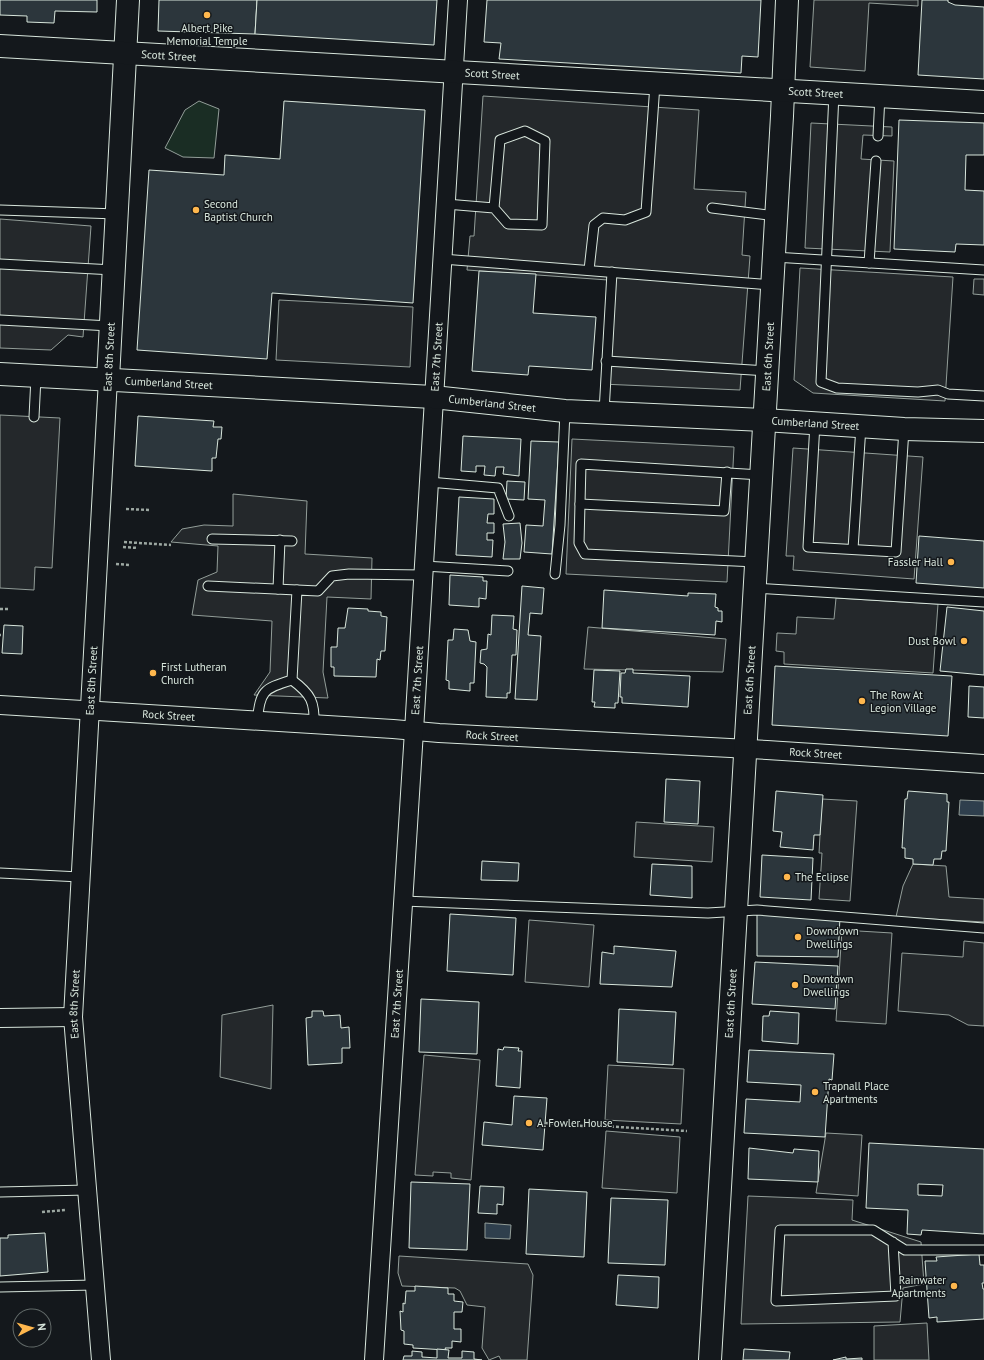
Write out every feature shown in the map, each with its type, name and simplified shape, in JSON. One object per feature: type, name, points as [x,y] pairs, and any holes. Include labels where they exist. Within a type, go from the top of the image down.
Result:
[{"type":"main road","name":"East 8th Street","points":[[108,379],[128,0]]},
{"type":"main road","name":"East 6th Street","points":[[710,1360],[774,257],[787,0]]},
{"type":"main road","name":"Scott Street","points":[[0,46],[454,70],[984,102]]},
{"type":"main road","name":"Cumberland Street","points":[[0,374],[433,397],[565,411],[764,420],[904,429],[984,431]]},
{"type":"street","name":"East 7th Street","points":[[374,1360],[404,901],[433,397],[458,0]]},
{"type":"street","name":"East 8th Street","points":[[101,1360],[72,1017],[108,379]]},
{"type":"street","name":"Rock Street","points":[[0,705],[984,764]]},
{"type":"street","points":[[0,1018],[72,1017]]},
{"type":"lane","points":[[589,270],[594,225],[603,218],[625,220],[646,212],[655,82]]},
{"type":"lane","points":[[834,92],[821,382],[837,388],[918,392],[938,390],[948,394],[984,396]]},
{"type":"lane","points":[[878,136],[880,95]]},
{"type":"lane","points":[[446,204],[494,208],[508,224],[542,225],[545,141],[525,131],[500,140],[494,208]]},
{"type":"lane","points":[[869,263],[876,161]]},
{"type":"lane","points":[[712,208],[776,216]]},
{"type":"lane","points":[[0,210],[117,214]]},
{"type":"lane","points":[[774,257],[984,270]]},
{"type":"lane","points":[[442,259],[772,285]]},
{"type":"lane","points":[[0,264],[114,270]]},
{"type":"lane","points":[[604,412],[612,272]]},
{"type":"lane","points":[[0,320],[111,326]]},
{"type":"lane","points":[[606,361],[767,371]]},
{"type":"lane","points":[[34,417],[36,376]]},
{"type":"lane","points":[[555,574],[560,525],[565,411]]},
{"type":"lane","points":[[816,423],[808,547],[896,552],[904,429]]},
{"type":"lane","points":[[853,549],[861,426]]},
{"type":"lane","points":[[756,562],[585,554],[579,543],[581,464],[761,475]]},
{"type":"lane","points":[[580,504],[724,511],[727,472]]},
{"type":"lane","points":[[429,482],[498,488],[509,516]]},
{"type":"lane","points":[[212,539],[292,541]]},
{"type":"lane","points":[[278,589],[280,540]]},
{"type":"lane","points":[[208,586],[318,591],[332,576],[338,575],[423,571],[508,571]]},
{"type":"lane","points":[[754,588],[984,602]]},
{"type":"lane","points":[[292,680],[297,590]]},
{"type":"lane","points":[[257,721],[260,698],[272,686],[292,680]]},
{"type":"lane","points":[[292,680],[307,691],[315,712],[314,725]]},
{"type":"lane","points":[[0,872],[80,877]]},
{"type":"lane","points":[[404,901],[708,913],[757,910],[984,928]]},
{"type":"lane","points":[[0,1192],[87,1190]]},
{"type":"lane","points":[[893,1242],[896,1296],[776,1301],[780,1230],[873,1230],[893,1242],[905,1250],[984,1250]]},
{"type":"lane","points":[[0,1287],[95,1285]]},
{"type":"path","points":[[126,509],[150,510]]},
{"type":"path","points":[[124,542],[171,545]]},
{"type":"path","points":[[123,547],[138,548]]},
{"type":"path","points":[[0,609],[8,609]]},
{"type":"path","points":[[545,1123],[583,1126]]},
{"type":"path","points":[[600,1126],[688,1131]]},
{"type":"path","points":[[42,1212],[65,1210]]},
{"type":"green space","points":[[199,101],[219,109],[214,158],[183,157],[165,148],[185,110]]},
{"type":"shaded area","points":[[814,0],[918,0],[918,6],[869,3],[865,71],[810,67]]},
{"type":"shaded area","points":[[483,96],[699,110],[694,189],[746,192],[742,255],[750,256],[740,390],[601,384],[608,280],[467,270],[470,236],[474,236]]},
{"type":"shaded area","points":[[811,123],[892,127],[892,136],[863,135],[861,159],[894,161],[890,252],[805,248]]},
{"type":"shaded area","points":[[0,219],[91,226],[83,337],[68,335],[51,350],[0,348]]},
{"type":"shaded area","points":[[800,268],[953,277],[945,401],[813,393],[794,380]]},
{"type":"shaded area","points":[[974,279],[984,279],[984,295],[973,294]]},
{"type":"shaded area","points":[[279,300],[413,307],[410,367],[276,360]]},
{"type":"shaded area","points":[[0,415],[60,418],[52,568],[35,567],[34,590],[0,588]]},
{"type":"shaded area","points":[[572,439],[734,447],[727,582],[566,574]]},
{"type":"shaded area","points":[[793,448],[923,457],[914,579],[793,570],[794,556],[786,556]]},
{"type":"shaded area","points":[[233,494],[307,501],[305,554],[372,558],[371,599],[327,597],[323,672],[328,698],[254,695],[270,672],[272,621],[192,615],[198,580],[217,572],[218,546],[171,542],[182,529],[204,525],[233,526]]},
{"type":"shaded area","points":[[836,598],[938,604],[933,673],[784,664],[784,652],[776,651],[777,633],[796,634],[797,617],[834,619]]},
{"type":"shaded area","points":[[588,627],[726,639],[723,672],[584,669]]},
{"type":"shaded area","points":[[822,799],[857,801],[850,901],[819,899],[822,853],[819,853]]},
{"type":"shaded area","points":[[636,822],[714,827],[712,862],[634,857]]},
{"type":"shaded area","points":[[913,864],[946,866],[949,897],[984,899],[984,922],[896,917],[903,886]]},
{"type":"shaded area","points":[[529,920],[594,925],[589,987],[525,982]]},
{"type":"shaded area","points":[[842,930],[892,933],[886,1024],[836,1021]]},
{"type":"shaded area","points":[[964,941],[984,943],[984,1026],[968,1025],[949,1015],[898,1011],[902,953],[963,957]]},
{"type":"shaded area","points":[[273,1005],[271,1089],[220,1077],[222,1015]]},
{"type":"shaded area","points":[[424,1055],[480,1060],[471,1180],[451,1178],[451,1173],[433,1172],[433,1176],[415,1175]]},
{"type":"shaded area","points":[[608,1065],[684,1069],[681,1124],[605,1120]]},
{"type":"shaded area","points":[[606,1131],[680,1137],[677,1193],[602,1188]]},
{"type":"shaded area","points":[[826,1133],[862,1135],[858,1196],[816,1193]]},
{"type":"shaded area","points":[[748,1196],[853,1200],[852,1220],[921,1242],[924,1284],[903,1288],[900,1322],[741,1324]]},
{"type":"shaded area","points":[[399,1256],[528,1264],[533,1275],[527,1360],[501,1360],[499,1356],[489,1360],[482,1348],[485,1307],[467,1305],[460,1291],[455,1288],[402,1286],[398,1273]]},
{"type":"shaded area","points":[[927,1323],[929,1360],[874,1360],[874,1326]]},
{"type":"water","points":[[960,800],[984,801],[984,816],[959,815]]},
{"type":"water","points":[[485,1223],[511,1225],[510,1239],[485,1238]]},
{"type":"building","points":[[0,0],[97,0],[97,12],[55,11],[54,23],[27,22],[27,16],[0,15]]},
{"type":"building","name":"Albert Pike Memorial Temple","points":[[159,0],[257,0],[255,34],[158,31]]},
{"type":"building","points":[[257,0],[437,0],[434,45],[255,34]]},
{"type":"building","points":[[487,0],[761,0],[758,57],[742,56],[741,73],[499,59],[501,43],[484,42]]},
{"type":"building","points":[[922,0],[948,0],[948,2],[955,5],[984,7],[984,79],[918,75]]},
{"type":"building","points":[[284,101],[425,110],[413,303],[272,293],[267,359],[137,350],[149,170],[224,175],[225,155],[280,159]]},
{"type":"building","points":[[899,120],[984,123],[984,155],[966,155],[965,190],[984,191],[984,245],[956,244],[955,252],[894,249]]},
{"type":"building","points":[[479,271],[536,274],[533,313],[596,317],[592,370],[529,366],[528,375],[472,371]]},
{"type":"building","points":[[138,416],[214,421],[213,427],[222,427],[221,439],[218,439],[216,458],[212,458],[212,471],[135,466]]},
{"type":"building","points":[[463,436],[521,439],[519,476],[503,474],[504,467],[496,467],[495,476],[484,475],[485,466],[476,466],[476,472],[461,471]]},
{"type":"building","points":[[531,441],[559,442],[552,554],[524,552],[526,525],[543,526],[545,500],[528,499]]},
{"type":"building","points":[[507,481],[525,482],[524,500],[506,499]]},
{"type":"building","points":[[459,497],[494,499],[494,514],[488,514],[487,523],[494,523],[494,533],[487,533],[487,540],[493,540],[492,557],[456,555]]},
{"type":"building","points":[[520,523],[522,543],[520,559],[503,559],[505,542],[503,524]]},
{"type":"building","name":"Fassler Hall","points":[[919,536],[984,541],[984,588],[916,583]]},
{"type":"building","points":[[450,575],[483,577],[483,581],[487,581],[486,599],[479,598],[479,607],[449,605]]},
{"type":"building","points":[[522,586],[544,588],[542,614],[530,613],[528,635],[541,636],[537,700],[515,699]]},
{"type":"building","points":[[604,590],[688,596],[688,593],[716,594],[715,607],[718,608],[718,611],[722,611],[722,622],[716,621],[715,635],[602,628]]},
{"type":"building","name":"Dust Bowl","points":[[947,607],[984,611],[984,675],[940,671]]},
{"type":"building","points":[[348,608],[368,609],[368,611],[381,612],[381,616],[387,617],[385,651],[381,651],[380,660],[377,659],[376,677],[334,676],[334,667],[331,667],[331,647],[337,647],[338,628],[345,628]]},
{"type":"building","points":[[492,615],[514,616],[513,629],[517,630],[516,655],[512,655],[510,693],[507,693],[507,698],[486,697],[487,667],[480,663],[481,650],[487,649],[488,634],[491,635]]},
{"type":"building","points":[[4,625],[23,626],[22,654],[2,653]]},
{"type":"building","points":[[454,629],[468,630],[470,641],[476,642],[474,683],[470,683],[470,691],[449,689],[449,681],[446,680],[448,640],[453,640]]},
{"type":"building","name":"The Row At Legion Village","points":[[775,666],[952,676],[948,736],[772,725]]},
{"type":"building","points":[[626,669],[633,669],[633,673],[690,676],[688,707],[622,703],[622,697],[620,697],[621,673],[625,673]]},
{"type":"building","points":[[594,670],[620,671],[618,703],[615,703],[615,708],[594,707],[595,702],[592,702]]},
{"type":"building","points":[[969,686],[984,687],[984,718],[968,717]]},
{"type":"building","points":[[666,779],[700,781],[698,824],[664,822]]},
{"type":"building","points":[[776,791],[823,795],[820,835],[814,835],[813,850],[780,847],[782,832],[773,831]]},
{"type":"building","points":[[908,791],[947,794],[947,802],[949,802],[946,851],[942,851],[941,859],[934,859],[933,865],[913,864],[913,859],[905,858],[905,848],[902,848],[905,799],[907,799]]},
{"type":"building","name":"The Eclipse","points":[[762,855],[813,858],[811,900],[760,897]]},
{"type":"building","points":[[482,861],[519,863],[518,881],[481,880]]},
{"type":"building","points":[[652,864],[692,866],[692,898],[650,895]]},
{"type":"building","name":"Downdown Dwellings","points":[[757,913],[840,917],[838,957],[757,956]]},
{"type":"building","points":[[450,914],[516,918],[513,975],[447,971]]},
{"type":"building","points":[[614,946],[676,951],[672,987],[600,984],[602,952],[614,954]]},
{"type":"building","name":"Downtown Dwellings","points":[[755,962],[838,966],[835,1009],[752,1004]]},
{"type":"building","points":[[421,999],[479,1002],[477,1054],[419,1052]]},
{"type":"building","points":[[619,1009],[676,1012],[673,1065],[617,1062]]},
{"type":"building","points":[[312,1011],[323,1011],[324,1016],[340,1015],[341,1028],[349,1027],[350,1048],[342,1048],[342,1063],[308,1065],[306,1018],[312,1017]]},
{"type":"building","points":[[770,1011],[799,1013],[798,1044],[762,1041],[763,1016],[769,1016]]},
{"type":"building","points":[[504,1047],[519,1048],[518,1051],[522,1051],[520,1088],[496,1086],[498,1049],[503,1050]]},
{"type":"building","name":"Trapnall Place Apartments","points":[[749,1050],[834,1054],[832,1080],[829,1079],[825,1137],[744,1133],[746,1099],[800,1102],[801,1085],[747,1082]]},
{"type":"building","name":"A. Fowler House","points":[[514,1096],[547,1098],[543,1150],[482,1145],[484,1122],[512,1125]]},
{"type":"building","points":[[869,1143],[984,1149],[984,1234],[922,1230],[921,1235],[907,1234],[908,1210],[866,1208]],"holes":[[[918,1184],[943,1185],[942,1196],[918,1195]]]},
{"type":"building","points":[[749,1148],[793,1153],[794,1149],[819,1151],[818,1182],[748,1179]]},
{"type":"building","points":[[411,1182],[470,1184],[467,1250],[409,1248]]},
{"type":"building","points":[[480,1186],[504,1187],[503,1205],[497,1204],[497,1214],[478,1213]]},
{"type":"building","points":[[529,1189],[587,1192],[584,1257],[526,1254]]},
{"type":"building","points":[[611,1198],[668,1200],[665,1265],[608,1263]]},
{"type":"building","points":[[45,1233],[48,1272],[0,1276],[0,1238],[8,1238],[8,1235]]},
{"type":"building","name":"Rainwater Apartments","points":[[979,1254],[980,1265],[984,1265],[984,1283],[982,1283],[984,1289],[984,1319],[937,1322],[937,1317],[929,1318],[925,1261],[937,1261],[936,1257]]},
{"type":"building","points":[[618,1275],[659,1277],[658,1308],[616,1305]]},
{"type":"building","points":[[415,1286],[448,1288],[448,1294],[454,1294],[454,1301],[463,1302],[462,1312],[454,1312],[454,1329],[461,1329],[461,1342],[452,1341],[452,1348],[445,1348],[446,1350],[413,1348],[413,1345],[404,1344],[404,1331],[401,1330],[400,1311],[403,1312],[403,1303],[405,1304],[406,1291],[415,1291]]},
{"type":"building","points":[[437,1349],[449,1350],[448,1358],[462,1358],[462,1351],[474,1352],[474,1359],[482,1360],[403,1360],[404,1356],[412,1356],[412,1351],[422,1352],[422,1357],[437,1358]]},
{"type":"building","points":[[744,1349],[790,1352],[789,1360],[743,1360]]},
{"type":"building","points":[[846,1357],[846,1359],[862,1358],[862,1360],[833,1360]]},
{"type":"place","name":"Albert Pike Memorial Temple","points":[[207,15]]},
{"type":"place","name":"Second Baptist Church","points":[[196,210]]},
{"type":"place","name":"Fassler Hall","points":[[951,562]]},
{"type":"place","name":"Dust Bowl","points":[[964,641]]},
{"type":"place","name":"First Lutheran Church","points":[[153,673]]},
{"type":"place","name":"The Row At Legion Village","points":[[862,701]]},
{"type":"place","name":"The Eclipse","points":[[787,877]]},
{"type":"place","name":"Downdown Dwellings","points":[[798,937]]},
{"type":"place","name":"Downtown Dwellings","points":[[795,985]]},
{"type":"place","name":"Trapnall Place Apartments","points":[[815,1092]]},
{"type":"place","name":"A. Fowler House","points":[[529,1123]]},
{"type":"place","name":"Rainwater Apartments","points":[[954,1286]]}]
